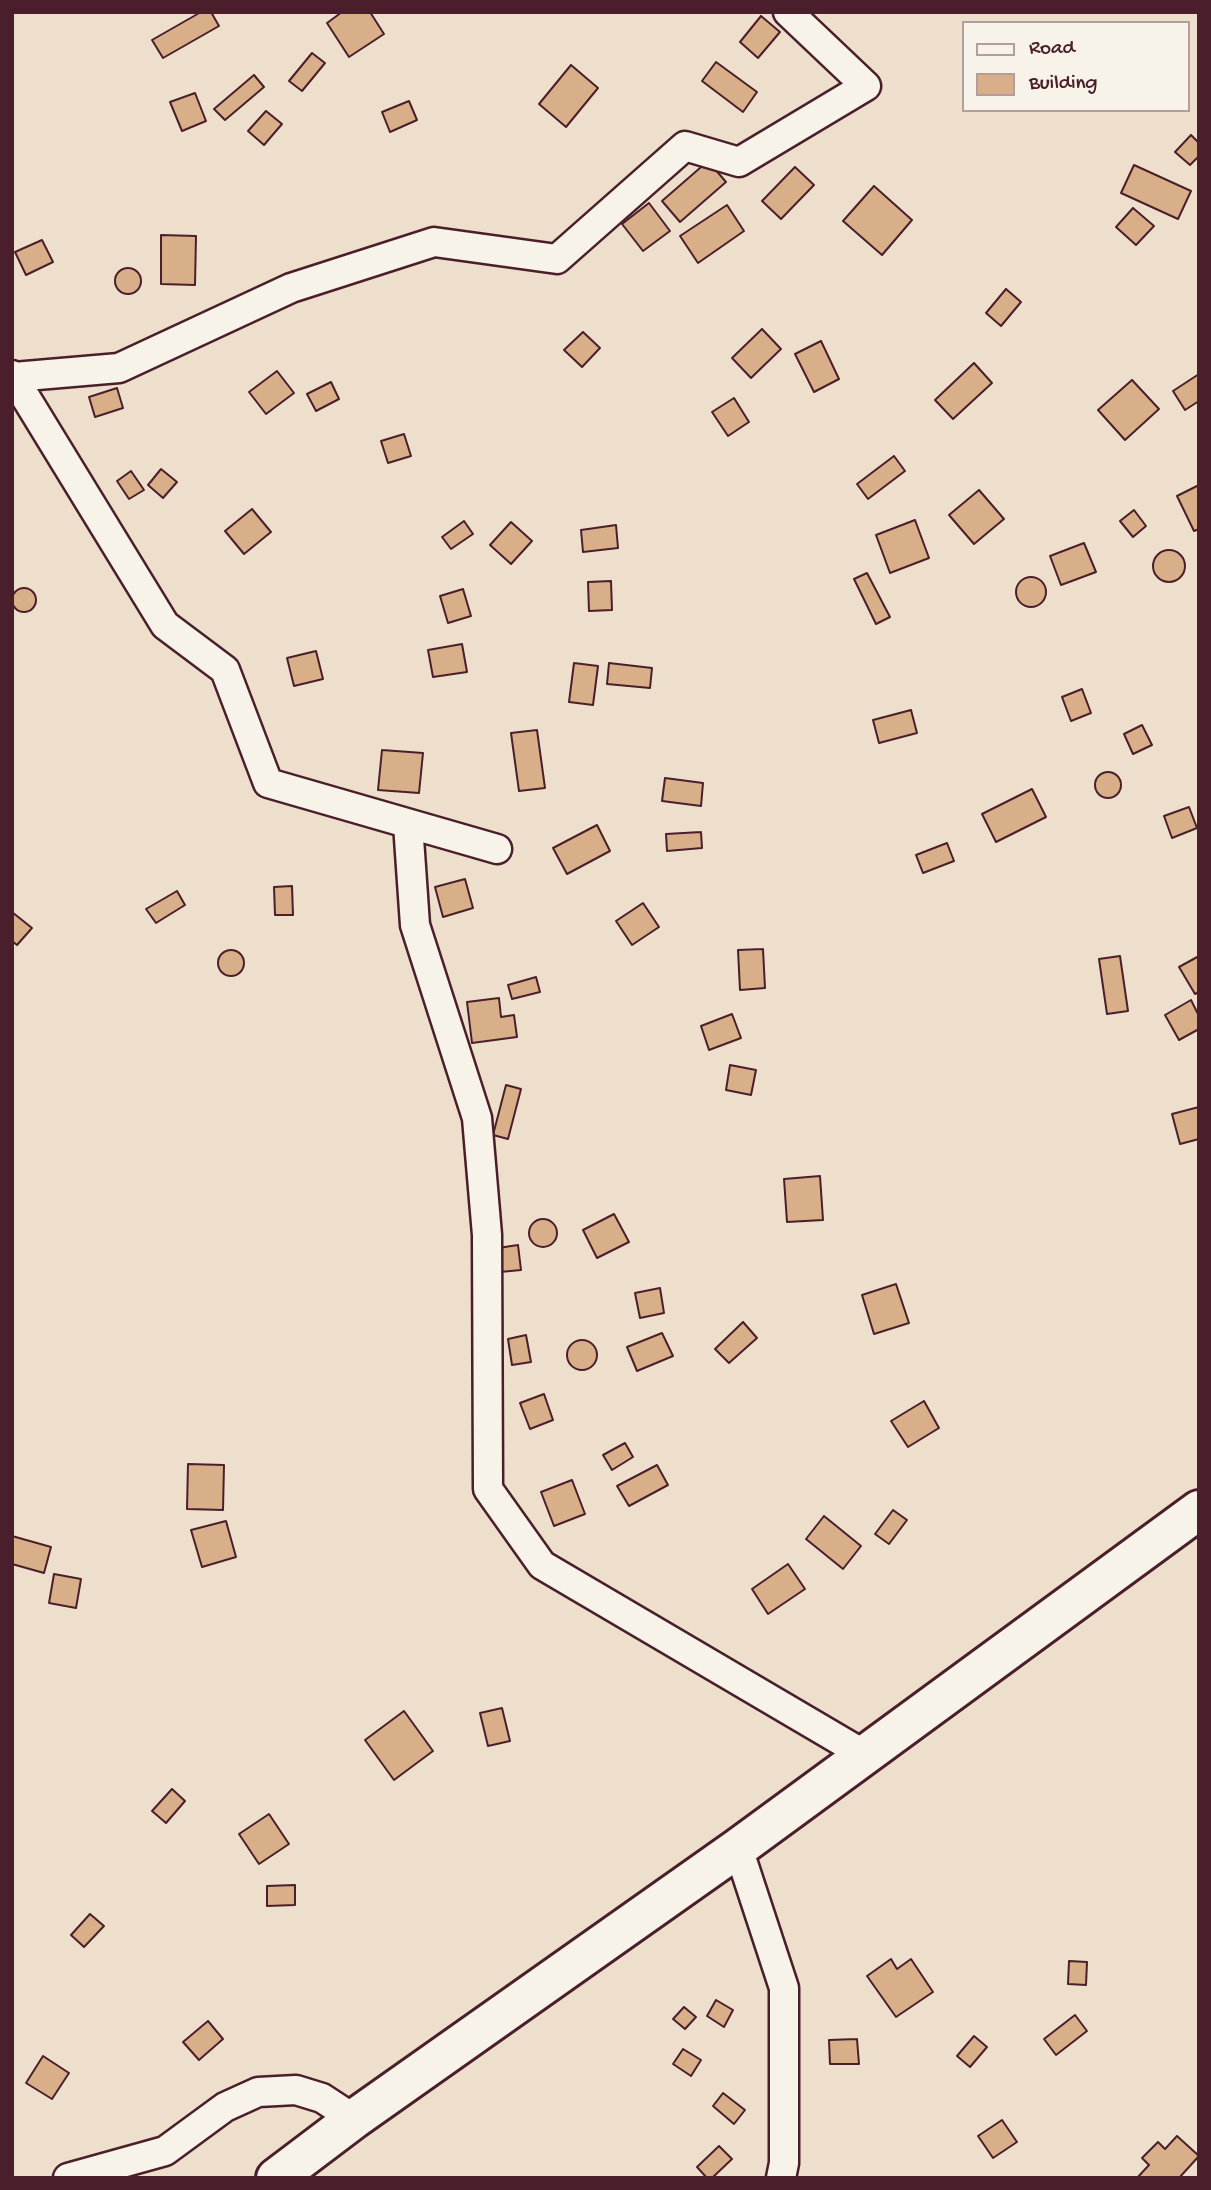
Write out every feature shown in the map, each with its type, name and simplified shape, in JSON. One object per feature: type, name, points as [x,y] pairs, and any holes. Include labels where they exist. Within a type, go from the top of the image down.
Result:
[{"type":"highway","points":[[276,2178],[354,2119],[738,1848],[1199,1510]]},
{"type":"street","points":[[496,849],[268,783],[225,670],[165,625],[13,376],[118,368],[291,288],[434,242],[557,259],[685,146],[739,162],[866,86],[788,12]]},
{"type":"street","points":[[408,824],[415,925],[477,1118],[488,1235],[488,1489],[542,1566],[865,1755]]},
{"type":"street","points":[[738,1848],[784,1988],[784,2163],[781,2178]]},
{"type":"street","points":[[68,2178],[165,2151],[225,2107],[258,2092],[296,2090],[322,2098],[354,2119]]},
{"type":"building","points":[[201,12],[211,12],[219,26],[163,58],[152,40]]},
{"type":"building","points":[[342,12],[370,12],[384,34],[349,57],[327,23]]},
{"type":"building","points":[[761,16],[780,32],[758,58],[740,42]]},
{"type":"building","points":[[312,53],[325,63],[302,91],[289,81]]},
{"type":"building","points":[[716,62],[757,92],[743,112],[702,81]]},
{"type":"building","points":[[571,65],[598,88],[566,127],[539,104]]},
{"type":"building","points":[[254,75],[264,87],[225,120],[214,109]]},
{"type":"building","points":[[195,93],[206,121],[182,131],[170,102]]},
{"type":"building","points":[[409,101],[417,120],[390,132],[382,112]]},
{"type":"building","points":[[266,111],[282,124],[264,145],[248,131]]},
{"type":"building","points":[[1191,135],[1199,143],[1199,156],[1190,165],[1175,152]]},
{"type":"building","points":[[708,161],[726,182],[680,222],[662,201]]},
{"type":"building","points":[[1134,165],[1191,191],[1178,219],[1121,193]]},
{"type":"building","points":[[795,167],[814,185],[781,219],[762,201]]},
{"type":"building","points":[[874,186],[912,220],[882,255],[843,221]]},
{"type":"building","points":[[649,203],[670,231],[643,251],[622,224]]},
{"type":"building","points":[[727,205],[744,231],[698,263],[680,236]]},
{"type":"building","points":[[1133,208],[1154,226],[1136,245],[1116,227]]},
{"type":"building","points":[[161,235],[196,236],[195,285],[161,284]]},
{"type":"building","points":[[42,240],[53,262],[26,275],[15,252]]},
{"type":"building","points":[[128,268],[137,272],[141,281],[137,290],[128,294],[119,290],[115,281],[119,272]]},
{"type":"building","points":[[1006,289],[1021,302],[1001,326],[986,313]]},
{"type":"building","points":[[762,329],[781,349],[751,378],[732,358]]},
{"type":"building","points":[[583,332],[600,348],[582,367],[564,350]]},
{"type":"building","points":[[821,341],[839,379],[814,392],[795,354]]},
{"type":"building","points":[[974,363],[992,383],[953,419],[935,400]]},
{"type":"building","points":[[277,371],[294,393],[266,414],[249,392]]},
{"type":"building","points":[[1199,374],[1199,401],[1185,410],[1173,391]]},
{"type":"building","points":[[1132,380],[1159,409],[1125,440],[1098,410]]},
{"type":"building","points":[[331,382],[339,399],[316,411],[307,394]]},
{"type":"building","points":[[117,388],[123,408],[95,417],[89,397]]},
{"type":"building","points":[[734,398],[749,422],[728,436],[712,412]]},
{"type":"building","points":[[404,434],[411,456],[388,463],[381,441]]},
{"type":"building","points":[[894,456],[905,471],[868,499],[857,484]]},
{"type":"building","points":[[161,469],[177,482],[163,498],[148,485]]},
{"type":"building","points":[[131,471],[144,490],[129,499],[117,481]]},
{"type":"building","points":[[1199,485],[1199,529],[1194,531],[1177,496]]},
{"type":"building","points":[[979,490],[1004,519],[974,544],[949,515]]},
{"type":"building","points":[[252,509],[271,532],[244,554],[225,531]]},
{"type":"building","points":[[1134,510],[1146,526],[1133,537],[1120,521]]},
{"type":"building","points":[[915,520],[929,558],[890,573],[876,535]]},
{"type":"building","points":[[464,521],[473,534],[451,549],[442,537]]},
{"type":"building","points":[[511,522],[532,541],[511,564],[490,545]]},
{"type":"building","points":[[616,525],[618,548],[583,552],[581,530]]},
{"type":"building","points":[[1084,543],[1096,572],[1061,585],[1050,556]]},
{"type":"building","points":[[1169,550],[1180,555],[1185,566],[1180,577],[1169,582],[1158,577],[1153,566],[1158,555]]},
{"type":"building","points":[[867,573],[890,617],[876,624],[854,579]]},
{"type":"building","points":[[1031,577],[1042,581],[1046,592],[1042,603],[1031,607],[1020,603],[1016,592],[1020,581]]},
{"type":"building","points":[[611,581],[612,610],[589,611],[588,582]]},
{"type":"building","points":[[24,588],[35,595],[36,600],[29,611],[24,612],[13,605],[12,600],[19,589]]},
{"type":"building","points":[[463,589],[471,616],[448,623],[440,596]]},
{"type":"building","points":[[462,644],[467,672],[433,677],[428,650]]},
{"type":"building","points":[[316,651],[323,679],[294,686],[287,658]]},
{"type":"building","points":[[574,663],[598,666],[593,705],[569,702]]},
{"type":"building","points":[[609,663],[652,668],[650,688],[607,684]]},
{"type":"building","points":[[1082,689],[1091,713],[1071,721],[1062,697]]},
{"type":"building","points":[[911,710],[917,733],[879,743],[873,720]]},
{"type":"building","points":[[1142,725],[1152,745],[1133,754],[1124,734]]},
{"type":"building","points":[[537,730],[545,788],[519,791],[511,733]]},
{"type":"building","points":[[382,750],[423,753],[419,793],[378,790]]},
{"type":"building","points":[[1108,772],[1117,776],[1121,785],[1117,794],[1108,798],[1099,794],[1095,785],[1099,776]]},
{"type":"building","points":[[665,778],[703,783],[701,806],[662,801]]},
{"type":"building","points":[[1032,789],[1046,817],[996,842],[982,814]]},
{"type":"building","points":[[1189,807],[1197,828],[1172,838],[1164,816]]},
{"type":"building","points":[[597,825],[610,851],[567,874],[553,848]]},
{"type":"building","points":[[701,832],[702,848],[667,851],[666,834]]},
{"type":"building","points":[[947,843],[954,861],[923,873],[916,855]]},
{"type":"building","points":[[465,879],[473,908],[443,917],[435,887]]},
{"type":"building","points":[[292,886],[293,915],[275,915],[274,887]]},
{"type":"building","points":[[177,891],[185,905],[156,923],[146,909]]},
{"type":"building","points":[[643,903],[659,927],[632,945],[616,921]]},
{"type":"building","points":[[12,912],[32,928],[17,945],[12,941]]},
{"type":"building","points":[[763,949],[765,988],[740,990],[738,950]]},
{"type":"building","points":[[231,950],[240,954],[244,963],[240,972],[231,976],[222,972],[218,963],[222,954]]},
{"type":"building","points":[[1120,956],[1128,1011],[1107,1014],[1099,959]]},
{"type":"building","points":[[1199,956],[1199,992],[1195,994],[1179,967]]},
{"type":"building","points":[[536,977],[540,992],[512,999],[508,985]]},
{"type":"building","points":[[499,998],[501,1017],[514,1015],[517,1037],[472,1043],[467,1002]]},
{"type":"building","points":[[1191,1000],[1199,1016],[1199,1029],[1179,1040],[1165,1015]]},
{"type":"building","points":[[732,1014],[741,1038],[709,1050],[701,1026]]},
{"type":"building","points":[[730,1065],[756,1070],[751,1095],[726,1090]]},
{"type":"building","points":[[506,1085],[521,1089],[508,1139],[493,1135]]},
{"type":"building","points":[[1199,1107],[1199,1139],[1180,1144],[1172,1114]]},
{"type":"building","points":[[820,1176],[823,1220],[787,1222],[784,1179]]},
{"type":"building","points":[[614,1214],[629,1242],[597,1258],[583,1230]]},
{"type":"building","points":[[543,1219],[553,1223],[557,1233],[553,1243],[543,1247],[533,1243],[529,1233],[533,1223]]},
{"type":"building","points":[[518,1245],[521,1270],[500,1272],[498,1248]]},
{"type":"building","points":[[896,1284],[909,1323],[874,1334],[862,1295]]},
{"type":"building","points":[[660,1288],[664,1313],[640,1318],[635,1293]]},
{"type":"building","points":[[743,1322],[757,1338],[729,1363],[715,1349]]},
{"type":"building","points":[[662,1333],[673,1356],[637,1371],[627,1347]]},
{"type":"building","points":[[526,1335],[531,1362],[512,1365],[508,1339]]},
{"type":"building","points":[[582,1340],[593,1344],[597,1355],[593,1366],[582,1370],[571,1366],[567,1355],[571,1344]]},
{"type":"building","points":[[544,1394],[553,1420],[530,1429],[520,1403]]},
{"type":"building","points":[[924,1401],[939,1428],[908,1447],[891,1421]]},
{"type":"building","points":[[625,1443],[633,1457],[612,1470],[603,1455]]},
{"type":"building","points":[[188,1464],[224,1465],[223,1510],[187,1509]]},
{"type":"building","points":[[657,1465],[668,1485],[629,1506],[617,1486]]},
{"type":"building","points":[[572,1480],[585,1514],[554,1526],[541,1492]]},
{"type":"building","points":[[893,1510],[907,1520],[889,1544],[875,1534]]},
{"type":"building","points":[[824,1516],[861,1546],[843,1569],[806,1539]]},
{"type":"building","points":[[226,1521],[236,1557],[202,1567],[191,1530]]},
{"type":"building","points":[[12,1536],[51,1547],[44,1573],[12,1564]]},
{"type":"building","points":[[788,1564],[805,1589],[768,1614],[752,1589]]},
{"type":"building","points":[[54,1574],[81,1579],[76,1608],[49,1603]]},
{"type":"building","points":[[502,1708],[510,1741],[488,1746],[480,1713]]},
{"type":"building","points":[[404,1711],[433,1751],[394,1780],[365,1740]]},
{"type":"building","points":[[172,1789],[185,1801],[166,1823],[152,1811]]},
{"type":"building","points":[[269,1814],[289,1844],[259,1864],[239,1834]]},
{"type":"building","points":[[295,1885],[295,1905],[267,1906],[267,1886]]},
{"type":"building","points":[[90,1914],[104,1926],[84,1947],[71,1935]]},
{"type":"building","points":[[891,1959],[897,1969],[911,1959],[933,1992],[896,2017],[867,1976]]},
{"type":"building","points":[[1069,1961],[1087,1962],[1086,1985],[1068,1984]]},
{"type":"building","points":[[716,2000],[733,2010],[724,2027],[707,2016]]},
{"type":"building","points":[[684,2007],[696,2017],[685,2029],[673,2019]]},
{"type":"building","points":[[1075,2015],[1087,2031],[1056,2055],[1044,2039]]},
{"type":"building","points":[[208,2021],[223,2039],[199,2060],[183,2042]]},
{"type":"building","points":[[974,2036],[987,2047],[970,2067],[957,2056]]},
{"type":"building","points":[[857,2039],[859,2064],[830,2064],[829,2040]]},
{"type":"building","points":[[683,2049],[701,2060],[691,2076],[673,2064]]},
{"type":"building","points":[[43,2056],[69,2073],[52,2099],[26,2083]]},
{"type":"building","points":[[723,2093],[745,2110],[734,2124],[713,2106]]},
{"type":"building","points":[[1002,2120],[1017,2142],[993,2158],[978,2136]]},
{"type":"building","points":[[1177,2136],[1199,2156],[1179,2178],[1137,2178],[1149,2165],[1142,2158],[1158,2142],[1165,2149]]},
{"type":"building","points":[[719,2146],[732,2159],[712,2178],[707,2178],[697,2167]]}]
